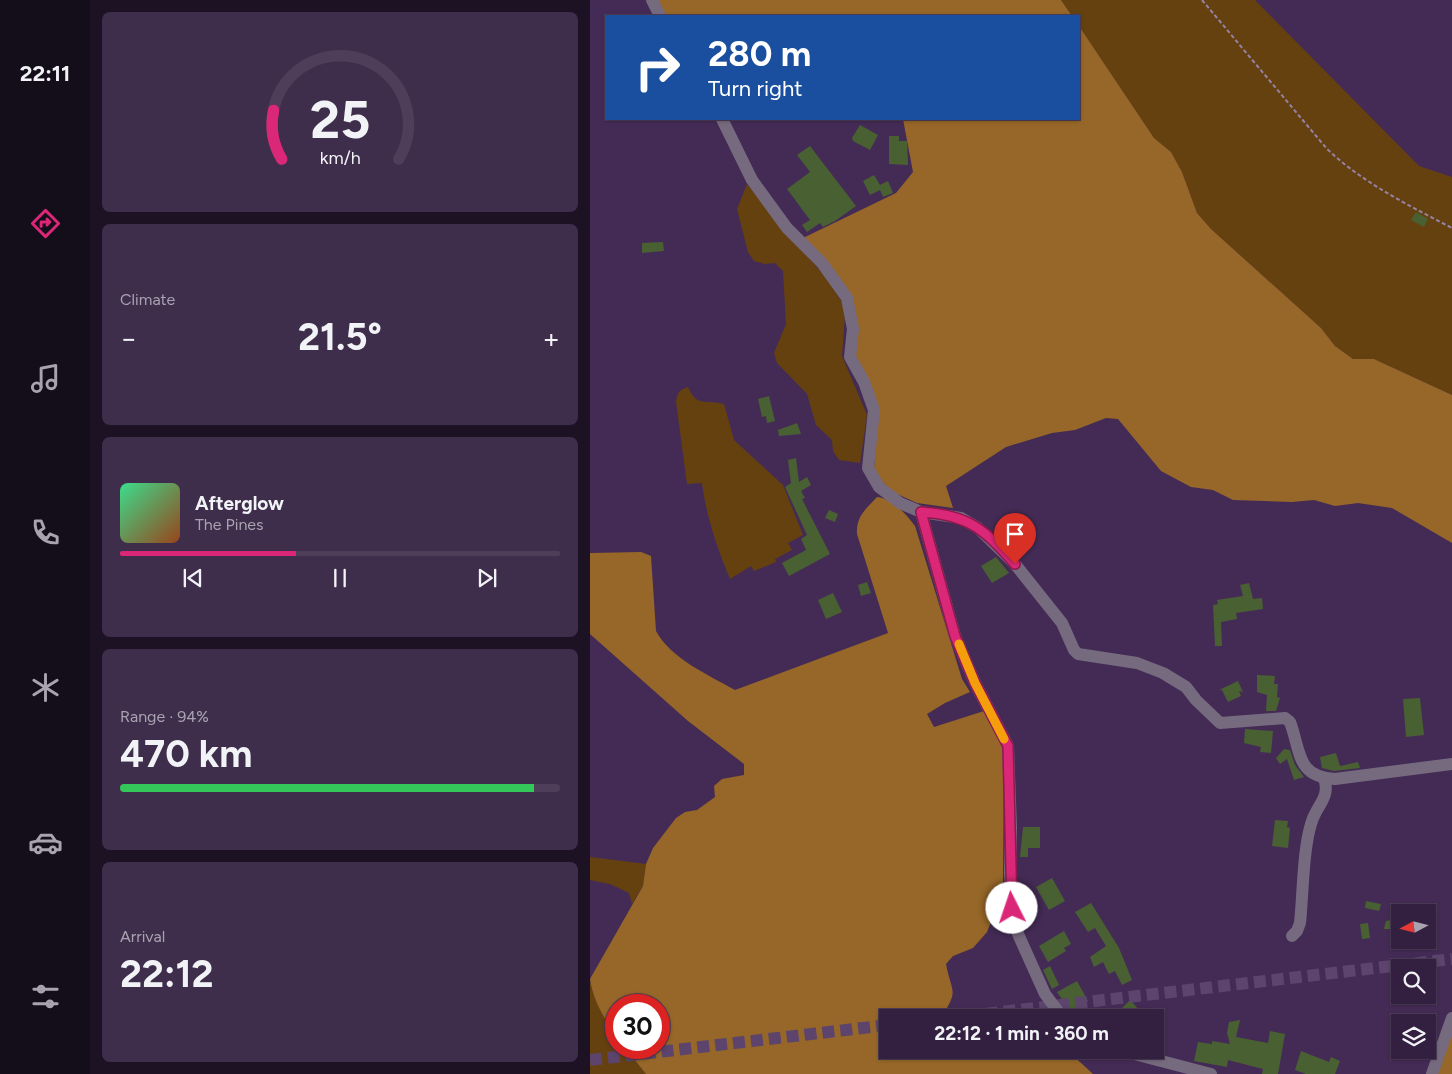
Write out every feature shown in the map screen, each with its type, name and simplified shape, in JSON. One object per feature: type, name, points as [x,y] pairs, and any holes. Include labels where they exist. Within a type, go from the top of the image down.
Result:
[{"type":"street","points":[[652,0],[660,15]]},
{"type":"street","points":[[722,120],[752,180],[787,228],[822,263],[847,298],[853,329],[850,357],[864,382],[874,410],[868,468],[879,486],[900,503],[921,512],[961,518],[978,528],[1001,548],[1062,623],[1074,650],[1078,654],[1137,663],[1163,673],[1186,687],[1220,723],[1285,718],[1290,722],[1302,763],[1310,773],[1324,778],[1382,774],[1452,764]]},
{"type":"street","points":[[921,512],[955,636],[975,683],[1008,746],[1012,908],[1018,934],[1032,970],[1045,994],[1056,1009]]},
{"type":"street","points":[[1292,936],[1297,931],[1300,923],[1310,827],[1315,810],[1325,798],[1328,788],[1324,778]]},
{"type":"street","points":[[1432,1074],[1452,1018]]},
{"type":"street","points":[[1154,1059],[1211,1074]]},
{"type":"path","points":[[1202,0],[1321,142],[1343,164],[1377,187],[1452,228]]},
{"type":"shaded area","points":[[656,0],[1061,0],[1071,15],[664,15]]},
{"type":"shaded area","points":[[1061,0],[1255,0],[1419,166],[1452,177],[1452,395],[1374,359],[1353,359],[1335,346],[1321,328],[1211,229],[1197,213],[1182,172],[1171,152],[1154,138],[1080,27],[1080,15],[1071,15]]},
{"type":"shaded area","points":[[1080,27],[1154,138],[1171,152],[1182,172],[1197,213],[1211,229],[1321,328],[1335,346],[1353,359],[1374,359],[1452,395],[1452,543],[1392,508],[1358,503],[1335,506],[1314,500],[1292,502],[1233,500],[1213,490],[1191,487],[1161,471],[1118,419],[1106,418],[1075,430],[1052,433],[1006,447],[946,486],[953,508],[917,503],[895,493],[879,479],[874,469],[878,416],[854,359],[856,322],[803,238],[896,193],[913,172],[903,120],[1080,120]]},
{"type":"shaded area","points":[[747,184],[823,274],[842,302],[845,314],[842,356],[867,415],[860,463],[839,460],[833,451],[832,440],[816,425],[807,394],[777,363],[774,353],[786,324],[783,271],[775,263],[765,264],[754,261],[748,252],[737,209]]},
{"type":"shaded area","points":[[688,387],[691,394],[698,400],[724,404],[734,440],[783,485],[803,535],[788,543],[792,550],[775,559],[776,562],[754,571],[751,566],[730,579],[706,507],[702,483],[687,484],[676,402],[679,392]]},
{"type":"shaded area","points":[[877,497],[883,498],[894,504],[915,526],[962,679],[970,692],[945,703],[927,714],[934,727],[984,711],[1003,747],[1004,755],[1003,882],[992,901],[991,922],[987,932],[973,948],[953,956],[946,964],[953,991],[951,1001],[946,1009],[879,1009],[879,1059],[1077,1059],[1093,1074],[646,1074],[634,1059],[670,1059],[670,994],[605,994],[605,1019],[597,1002],[590,979],[643,886],[646,864],[653,848],[676,818],[685,812],[697,810],[715,797],[714,786],[722,779],[744,775],[744,764],[688,721],[590,634],[590,553],[641,552],[651,556],[656,631],[671,650],[681,658],[735,690],[888,633],[857,534],[858,522]]},
{"type":"shaded area","points":[[590,857],[646,864],[643,886],[632,904],[629,893],[610,884],[590,880]]},
{"type":"shaded area","points":[[590,980],[595,998],[605,1017],[605,1059],[634,1059],[646,1074],[590,1074]]},
{"type":"shaded area","points":[[1452,1033],[1452,1074],[1437,1074]]},
{"type":"building","points":[[860,125],[878,135],[870,150],[853,141],[852,138]]},
{"type":"building","points":[[889,136],[899,136],[899,141],[907,141],[908,165],[889,164]]},
{"type":"building","points":[[810,146],[856,206],[835,221],[823,227],[820,223],[807,232],[802,225],[810,220],[787,189],[810,172],[797,155]]},
{"type":"building","points":[[874,175],[880,185],[888,181],[893,193],[883,197],[880,190],[870,195],[863,181]]},
{"type":"building","points":[[1416,212],[1428,219],[1424,227],[1411,220]]},
{"type":"building","points":[[663,242],[664,251],[642,253],[642,243]]},
{"type":"building","points":[[769,396],[775,421],[767,423],[766,416],[762,417],[758,399]]},
{"type":"building","points":[[797,423],[801,434],[779,436],[778,430]]},
{"type":"building","points":[[796,458],[799,482],[807,477],[811,485],[801,491],[805,498],[802,499],[830,554],[789,576],[782,563],[806,550],[801,539],[807,535],[785,487],[791,483],[788,460]]},
{"type":"building","points":[[829,510],[838,514],[835,522],[825,518]]},
{"type":"building","points":[[996,557],[1009,573],[992,583],[981,566]]},
{"type":"building","points":[[867,582],[871,593],[861,596],[858,585]]},
{"type":"building","points":[[1249,583],[1253,599],[1262,598],[1263,609],[1236,613],[1237,619],[1221,622],[1222,646],[1215,646],[1213,605],[1218,604],[1217,600],[1243,596],[1240,585]]},
{"type":"building","points":[[833,593],[842,612],[826,619],[818,600]]},
{"type":"building","points":[[1257,675],[1275,676],[1274,684],[1278,684],[1277,697],[1280,698],[1276,711],[1266,711],[1267,695],[1257,692]]},
{"type":"building","points":[[1238,681],[1243,692],[1239,691],[1241,696],[1228,702],[1222,690],[1219,690]]},
{"type":"building","points":[[1420,698],[1424,735],[1406,737],[1403,699]]},
{"type":"building","points":[[1245,729],[1273,731],[1271,753],[1260,752],[1261,747],[1244,743]]},
{"type":"building","points":[[1284,749],[1290,750],[1295,765],[1304,777],[1294,780],[1287,759],[1280,764],[1276,758]]},
{"type":"building","points":[[1336,753],[1340,766],[1358,762],[1360,768],[1334,771],[1322,768],[1320,757]]},
{"type":"building","points":[[1275,820],[1288,821],[1287,827],[1290,828],[1288,848],[1272,846]]},
{"type":"building","points":[[1023,827],[1040,827],[1040,848],[1028,848],[1028,857],[1020,857]]},
{"type":"building","points":[[1052,878],[1065,901],[1049,910],[1036,887]]},
{"type":"building","points":[[1366,901],[1381,904],[1379,911],[1365,908]]},
{"type":"building","points":[[1091,903],[1119,948],[1132,980],[1122,985],[1115,971],[1109,974],[1103,962],[1094,967],[1090,957],[1106,946],[1095,928],[1088,932],[1075,912]]},
{"type":"building","points":[[1391,920],[1391,929],[1384,929],[1386,921]]},
{"type":"building","points":[[1368,923],[1370,938],[1362,939],[1360,924]]},
{"type":"building","points":[[1064,931],[1071,944],[1064,948],[1066,951],[1048,962],[1039,946]]},
{"type":"building","points":[[1050,966],[1059,985],[1052,989],[1043,970]]},
{"type":"building","points":[[1077,981],[1088,1001],[1076,1009],[1069,1009],[1057,992]]},
{"type":"building","points":[[1130,1000],[1138,1009],[1121,1009]]},
{"type":"building","points":[[1240,1020],[1236,1037],[1268,1043],[1270,1031],[1285,1034],[1278,1074],[1262,1074],[1263,1069],[1228,1060],[1227,1067],[1194,1061],[1198,1042],[1212,1044],[1212,1041],[1230,1044],[1227,1033],[1229,1022]]},
{"type":"building","points":[[1301,1051],[1329,1062],[1331,1057],[1340,1061],[1335,1074],[1306,1074],[1295,1070]]},
{"type":"tunnel","points":[[1027,1009],[1452,959]]},
{"type":"tunnel","points":[[590,1060],[879,1026]]},
{"type":"slow traffic","points":[[959,644],[975,683],[1004,739]]},
{"type":"route","points":[[1012,908],[1008,746],[975,683],[955,636],[921,512],[949,514],[961,518],[978,528],[1001,548],[1015,564]]}]
